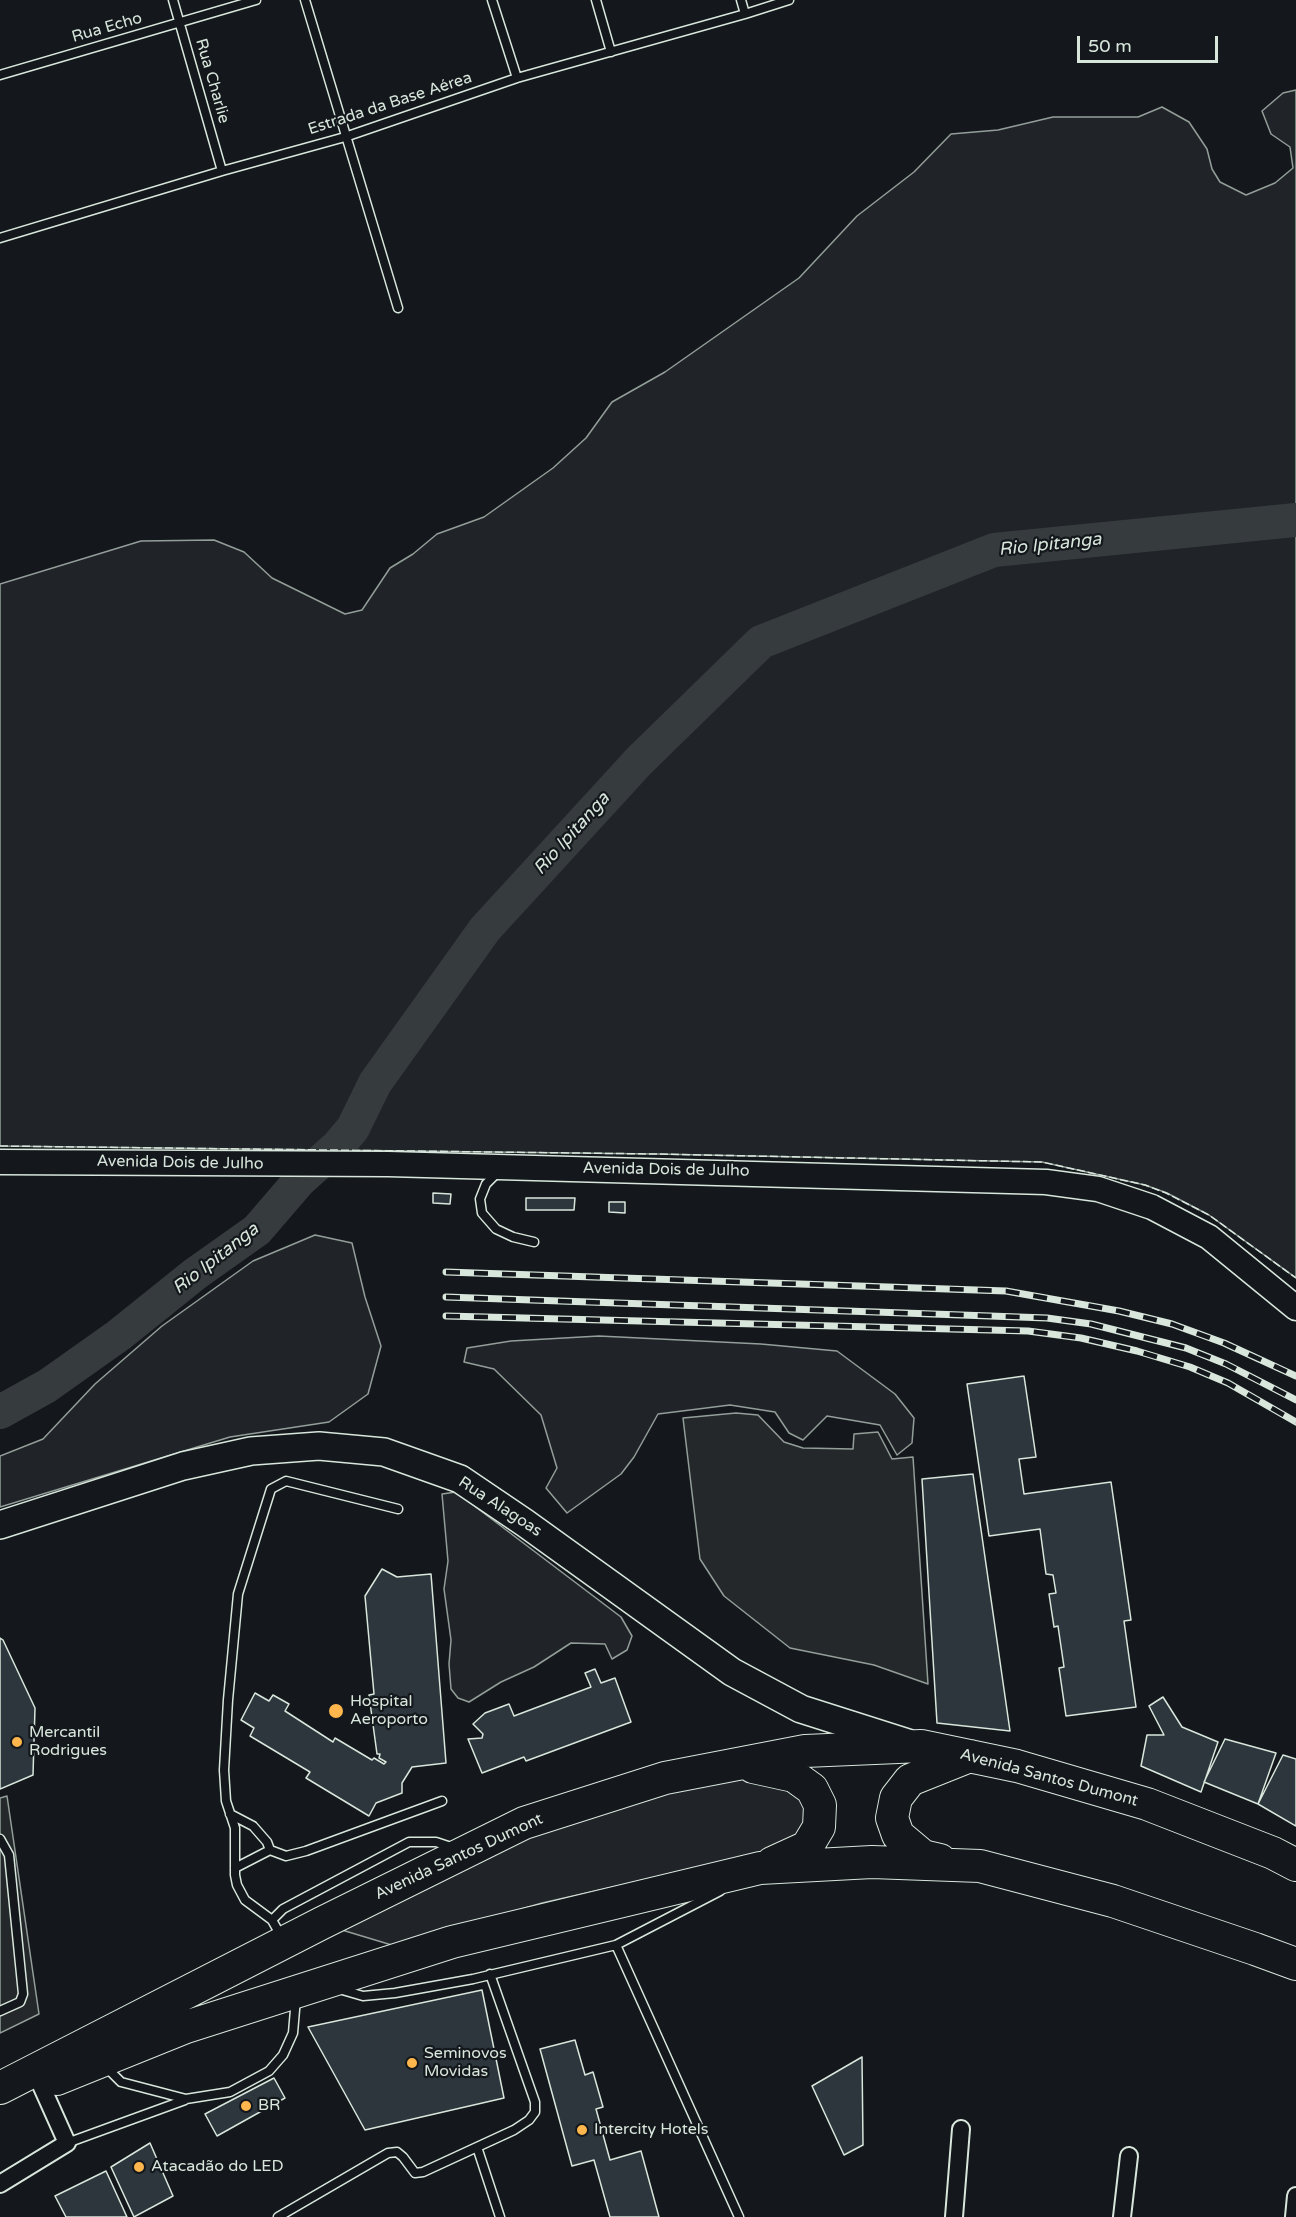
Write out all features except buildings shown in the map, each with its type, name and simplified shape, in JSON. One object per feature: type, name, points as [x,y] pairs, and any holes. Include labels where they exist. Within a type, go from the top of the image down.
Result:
[{"type":"highway","name":"Avenida Santos Dumont","points":[[1,2090],[278,1931],[466,1852],[524,1823],[665,1778],[805,1752],[921,1746],[1017,1766],[1148,1804],[1296,1864]]},
{"type":"highway","points":[[970,1756],[910,1780],[896,1798],[892,1818],[898,1835],[923,1856],[980,1866]]},
{"type":"highway","points":[[734,1766],[764,1768],[794,1776],[812,1789],[820,1805],[819,1827],[807,1847],[760,1868]]},
{"type":"highway","name":"Avenida Santos Dumont","points":[[1,2090],[41,2085],[186,2027],[452,1942],[760,1868],[872,1862],[980,1866],[1113,1901],[1296,1964]]},
{"type":"main road","name":"Rua Alagoas","points":[[0,1525],[183,1466],[251,1451],[319,1446],[384,1452],[460,1479],[732,1672],[801,1709],[921,1746]]},
{"type":"street","name":"Avenida Dois de Julho","points":[[0,1162],[504,1166],[1046,1182],[1098,1189],[1152,1207],[1209,1237],[1296,1308]]},
{"type":"street","points":[[0,2184],[68,2143],[41,2085]]},
{"type":"street","points":[[954,2217],[962,2129]]},
{"type":"street","points":[[1122,2217],[1129,2156]]},
{"type":"street","points":[[1294,2217],[1296,2196]]},
{"type":"lane","name":"Rua Charlie","points":[[173,0],[222,171]]},
{"type":"lane","name":"Rua Echo","points":[[0,75],[256,0]]},
{"type":"lane","points":[[305,0],[398,308]]},
{"type":"lane","points":[[492,0],[517,78]]},
{"type":"lane","points":[[596,0],[612,52]]},
{"type":"lane","points":[[741,0],[745,14]]},
{"type":"lane","name":"Estrada da Base Aérea","points":[[0,238],[222,171],[345,137],[517,78],[789,0]]},
{"type":"lane","points":[[504,1166],[486,1184],[480,1199],[482,1213],[496,1228],[513,1237],[534,1242]]},
{"type":"lane","points":[[278,1931],[245,1900],[237,1885],[235,1828],[226,1801],[224,1770],[228,1700],[238,1594],[271,1489],[286,1481],[398,1509]]},
{"type":"lane","points":[[235,1868],[270,1850],[286,1856],[306,1851],[442,1801]]},
{"type":"lane","points":[[230,1814],[253,1826],[267,1842],[270,1850]]},
{"type":"lane","points":[[0,1839],[9,1855],[23,1994],[20,2002],[0,2011]]},
{"type":"lane","points":[[68,2143],[186,2099],[230,2092],[269,2071],[283,2055],[309,1988],[363,1996],[394,1994],[616,1945],[691,1907],[760,1868]]},
{"type":"lane","points":[[616,1945],[739,2217]]},
{"type":"lane","points":[[278,2217],[388,2153],[397,2152],[415,2173],[423,2172],[514,2130],[529,2120],[535,2112],[535,2102],[490,1974]]},
{"type":"lane","points":[[101,2061],[122,2082],[186,2099]]},
{"type":"lane","points":[[477,2147],[500,2217]]},
{"type":"shaded area","points":[[1296,90],[1296,1278],[1209,1215],[1167,1193],[1145,1185],[1042,1162],[656,1154],[0,1146],[0,584],[141,541],[214,540],[244,552],[272,578],[345,614],[362,610],[390,568],[413,554],[437,534],[484,517],[553,468],[586,438],[612,402],[665,372],[799,278],[857,216],[914,172],[951,134],[998,130],[1053,117],[1138,117],[1162,107],[1189,122],[1207,149],[1212,169],[1220,182],[1246,195],[1275,183],[1293,168],[1290,147],[1271,134],[1262,111],[1283,93]]},
{"type":"shaded area","points":[[315,1235],[352,1243],[365,1297],[381,1346],[368,1394],[329,1422],[230,1437],[0,1507],[0,1456],[43,1439],[95,1384],[162,1326],[253,1261]]},
{"type":"shaded area","points":[[599,1336],[761,1344],[837,1351],[895,1394],[914,1418],[912,1443],[897,1455],[880,1425],[827,1416],[803,1440],[789,1433],[775,1412],[730,1405],[658,1414],[634,1457],[621,1474],[567,1513],[546,1488],[557,1468],[541,1415],[494,1369],[464,1362],[467,1348],[511,1341]]},
{"type":"shaded area","points":[[736,1413],[758,1415],[784,1442],[803,1448],[853,1449],[854,1434],[878,1432],[892,1459],[913,1457],[928,1684],[874,1665],[790,1648],[724,1596],[700,1559],[683,1418]]},
{"type":"shaded area","points":[[456,1492],[621,1617],[632,1636],[627,1650],[612,1659],[605,1644],[571,1643],[534,1667],[501,1682],[469,1702],[458,1698],[451,1689],[449,1664],[451,1640],[444,1589],[448,1561],[442,1494]]},
{"type":"shaded area","points":[[754,1777],[785,1779],[811,1803],[807,1826],[792,1839],[759,1854],[542,1903],[395,1946],[332,1927],[517,1839],[591,1813],[677,1791]]},
{"type":"shaded area","points":[[7,1796],[39,2014],[0,2033],[0,1798]]},
{"type":"waterway","name":"Rio Ipitanga","points":[[0,1412],[47,1386],[119,1335],[195,1274],[257,1230],[300,1180],[338,1146],[353,1128],[375,1083],[485,929],[639,761],[761,642],[994,550],[1296,520]]},
{"type":"railway","points":[[446,1272],[1006,1291],[1119,1311],[1172,1324],[1224,1343],[1296,1376]]},
{"type":"railway","points":[[446,1297],[1047,1318],[1091,1324],[1186,1348],[1226,1364],[1296,1400]]},
{"type":"railway","points":[[446,1316],[1028,1331],[1081,1338],[1137,1351],[1190,1367],[1228,1383],[1296,1422]]},
{"type":"fence","points":[[0,1146],[656,1154],[1042,1162],[1145,1185],[1166,1193],[1209,1215],[1296,1278]]},
{"type":"place","name":"Hospital Aeroporto","points":[[336,1711]]},
{"type":"place","name":"Mercantil Rodrigues","points":[[17,1742]]},
{"type":"place","name":"Seminovos Movidas","points":[[412,2063]]},
{"type":"place","name":"BR","points":[[246,2106]]},
{"type":"place","name":"Intercity Hotels","points":[[582,2130]]},
{"type":"place","name":"Atacadão do LED","points":[[139,2167]]}]
